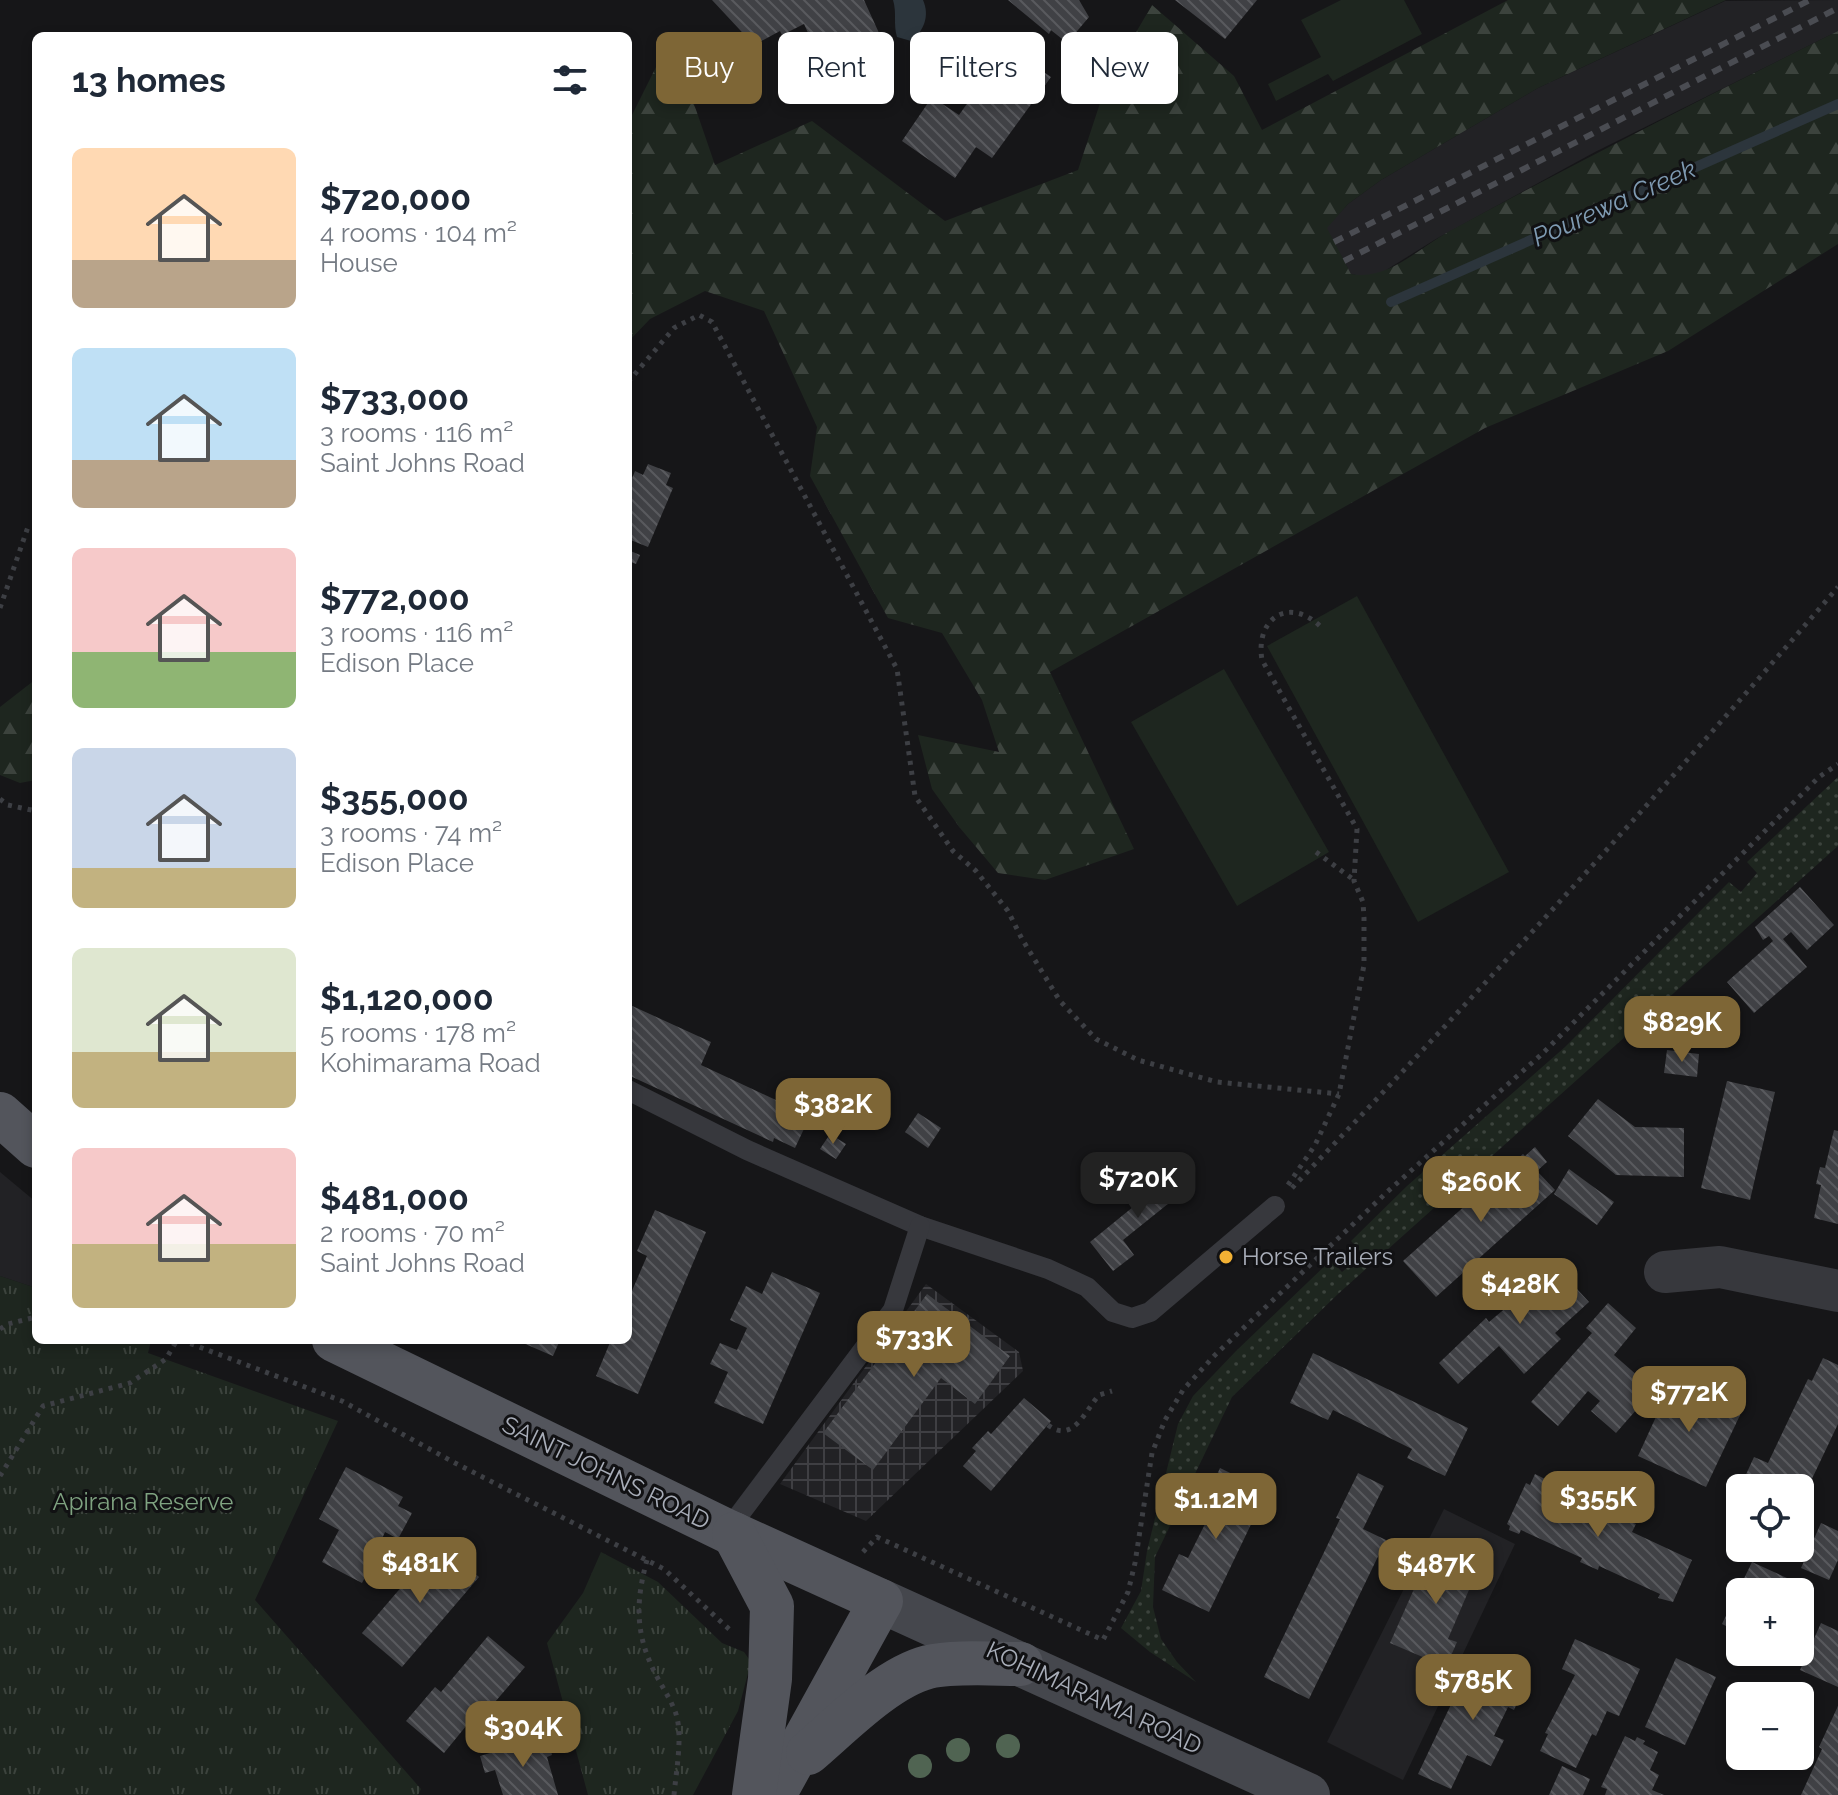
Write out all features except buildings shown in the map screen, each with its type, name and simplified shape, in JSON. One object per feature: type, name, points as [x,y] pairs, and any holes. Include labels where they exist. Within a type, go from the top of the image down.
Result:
[{"type":"main road","points":[[0,1114],[32,1142]]},
{"type":"main road","name":"SAINT JOHNS ROAD","points":[[342,1344],[730,1533],[881,1601]]},
{"type":"main road","points":[[730,1533],[772,1606],[772,1787]]},
{"type":"main road","points":[[772,1787],[881,1601]]},
{"type":"main road","name":"KOHIMARAMA ROAD","points":[[881,1601],[1308,1795]]},
{"type":"main road","points":[[772,1787],[876,1696],[908,1675],[930,1666],[1021,1664]]},
{"type":"street","points":[[1665,1272],[1720,1267],[1838,1291]]},
{"type":"lane","points":[[632,1092],[747,1150],[920,1226],[1048,1269],[1087,1287],[1113,1312],[1132,1318],[1150,1312],[1275,1206]]},
{"type":"lane","points":[[730,1533],[893,1310],[920,1226]]},
{"type":"path","points":[[632,377],[674,328],[699,315],[712,322],[897,669],[915,796],[953,851],[976,871],[1008,911],[1060,1001],[1096,1039],[1138,1060],[1217,1082],[1339,1094]]},
{"type":"path","points":[[0,608],[29,524]]},
{"type":"path","points":[[1275,1206],[1425,1049],[1703,745],[1838,587]]},
{"type":"path","points":[[1275,1206],[1315,1145],[1339,1094],[1364,965],[1363,902],[1354,881],[1357,829],[1262,660],[1259,643],[1273,618],[1296,612],[1309,615],[1320,626]]},
{"type":"path","points":[[871,1543],[877,1537],[1103,1640],[1128,1592],[1152,1453],[1165,1420],[1183,1390],[1214,1356],[1386,1193],[1543,1053],[1819,777],[1838,764]]},
{"type":"path","points":[[0,799],[8,805],[32,810]]},
{"type":"path","points":[[1316,852],[1354,881]]},
{"type":"path","points":[[0,1329],[32,1318]]},
{"type":"path","points":[[0,1476],[43,1406],[130,1383],[166,1359],[176,1344]]},
{"type":"path","points":[[190,1344],[342,1401],[455,1463],[664,1569],[741,1636]]},
{"type":"path","points":[[1048,1425],[1058,1431],[1066,1431],[1086,1416],[1099,1395],[1112,1391]]},
{"type":"path","points":[[647,1560],[638,1592],[637,1612],[651,1666],[676,1715],[678,1754],[674,1795]]},
{"type":"shaded area","points":[[893,0],[923,0],[926,12],[924,23],[920,32],[910,32],[910,41],[897,37]]},
{"type":"shaded area","points":[[1838,0],[1838,31],[1595,152],[1436,239],[1383,272],[1366,277],[1351,274],[1326,228],[1348,204],[1381,180],[1538,88],[1725,1]]},
{"type":"shaded area","points":[[0,1172],[32,1199],[32,1287],[0,1276]]},
{"type":"shaded area","points":[[926,1284],[1019,1352],[1023,1371],[866,1521],[780,1484]]},
{"type":"shaded area","points":[[1444,1509],[1515,1544],[1403,1780],[1327,1742]]},
{"type":"green space","points":[[1341,0],[1404,0],[1422,34],[1333,81],[1328,74],[1276,101],[1268,84],[1321,57],[1301,20]]},
{"type":"green space","points":[[1508,0],[1726,0],[1538,88],[1381,180],[1348,204],[1327,228],[1351,274],[1364,275],[1402,262],[1448,232],[1545,180],[1838,31],[1838,244],[1668,351],[1485,428],[1050,672],[1134,849],[1045,880],[998,873],[932,789],[918,735],[999,752],[982,700],[942,633],[888,618],[810,476],[817,427],[764,311],[705,291],[650,319],[632,338],[632,115],[656,67],[656,104],[694,104],[715,165],[812,121],[945,221],[1078,170],[1100,104],[1178,104],[1178,32],[1136,32],[1152,5],[1234,76],[1262,130]]},
{"type":"green space","points":[[1357,596],[1509,872],[1418,922],[1267,646]]},
{"type":"green space","points":[[1224,669],[1329,852],[1237,906],[1131,722]]},
{"type":"green space","points":[[32,682],[32,781],[20,783],[0,775],[0,707]]},
{"type":"green space","points":[[1838,777],[1838,846],[1338,1294],[1232,1397],[1155,1557],[1153,1607],[1161,1639],[1196,1682],[1150,1652],[1121,1628],[1141,1591],[1147,1551],[1178,1424],[1193,1396],[1331,1260],[1342,1272],[1363,1254],[1351,1241],[1407,1186],[1565,1047],[1729,882],[1741,892],[1757,873],[1747,862]]},
{"type":"green space","name":"Apirana Reserve","points":[[0,1276],[32,1287],[32,1344],[150,1344],[148,1353],[338,1421],[255,1600],[421,1789],[418,1795],[0,1795]]},
{"type":"green space","points":[[601,1552],[658,1582],[722,1643],[744,1652],[751,1662],[738,1711],[693,1795],[588,1795],[547,1643],[583,1593]]},
{"type":"waterway","name":"Pourewa Creek","points":[[1391,302],[1838,104]]},
{"type":"railway","points":[[1334,242],[1810,0]]},
{"type":"railway","points":[[1344,261],[1838,8]]},
{"type":"place","name":"Horse Trailers","points":[[1226,1257]]}]
